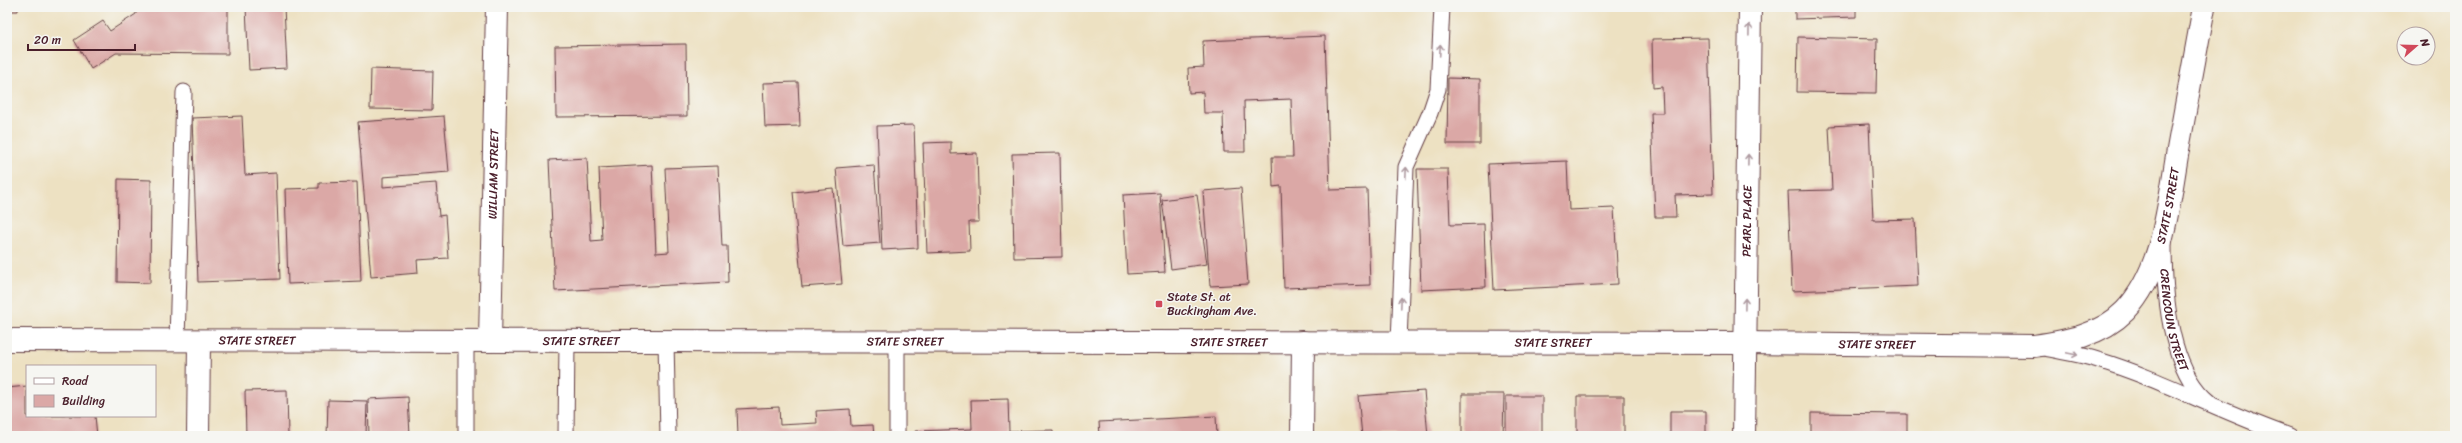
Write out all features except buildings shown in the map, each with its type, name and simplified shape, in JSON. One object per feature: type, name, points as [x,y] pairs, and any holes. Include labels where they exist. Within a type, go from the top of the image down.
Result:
[{"type":"street","name":"WILLIAM STREET","points":[[490,341],[497,7]]},
{"type":"street","name":"PEARL PLACE","points":[[1744,436],[1750,7]]},
{"type":"street","name":"STATE STREET","points":[[7,340],[1745,343],[2034,346],[2077,339],[2110,323],[2124,311],[2138,295],[2151,271],[2165,220],[2204,7]]},
{"type":"street","points":[[198,436],[199,340]]},
{"type":"street","points":[[1302,436],[1303,342]]},
{"type":"lane","points":[[1399,342],[1406,167],[1430,113],[1438,89],[1442,7]]},
{"type":"lane","points":[[177,341],[184,92]]},
{"type":"lane","name":"CRENCOUN STREET","points":[[2165,220],[2166,279],[2177,353],[2200,396],[2216,408]]},
{"type":"lane","points":[[466,341],[466,436]]},
{"type":"lane","points":[[566,436],[567,341]]},
{"type":"lane","points":[[666,341],[668,436]]},
{"type":"lane","points":[[897,342],[897,436]]},
{"type":"lane","name":"CRENCOUN STREET","points":[[2034,346],[2103,361],[2216,408],[2290,436]]},
{"type":"place","name":"State St. at Buckingham Ave.","points":[[1159,304]]}]
